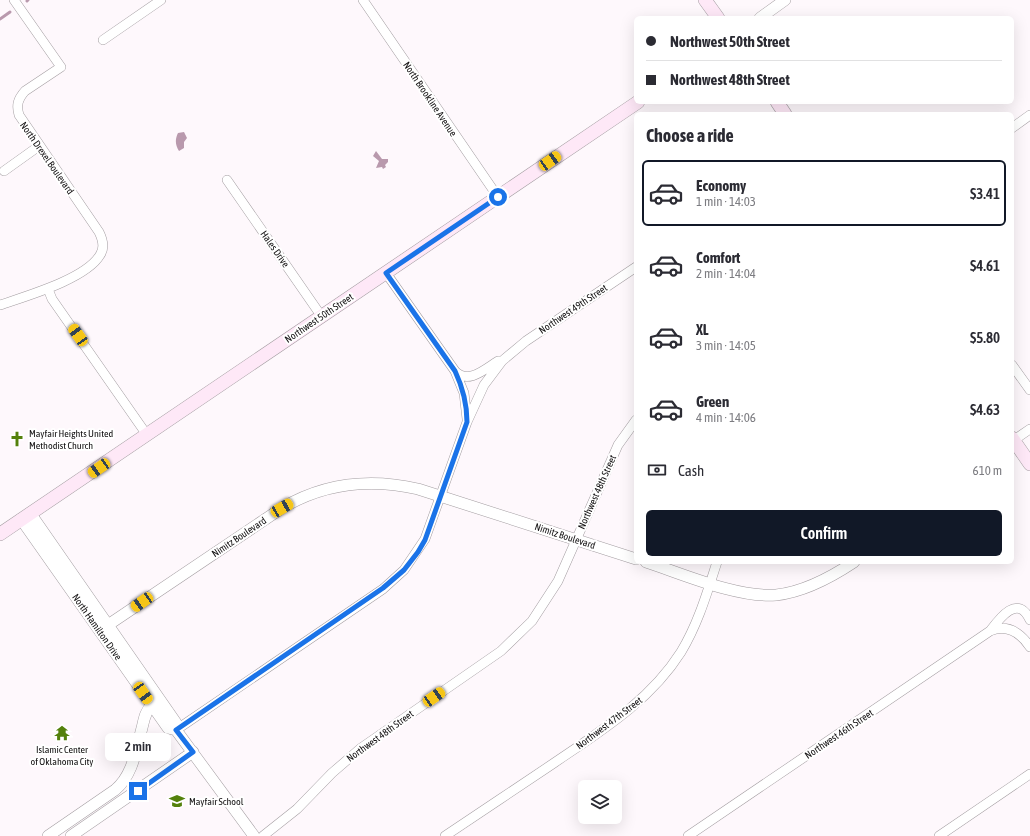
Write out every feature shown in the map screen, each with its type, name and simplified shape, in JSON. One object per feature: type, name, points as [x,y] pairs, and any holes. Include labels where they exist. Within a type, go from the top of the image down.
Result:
[{"type":"main road","points":[[705,0],[717,16]]},
{"type":"main road","name":"Northwest 50th Street","points":[[0,534],[147,436],[635,104]]},
{"type":"main road","points":[[1014,444],[1030,464]]},
{"type":"street","name":"North Drexel Boulevard","points":[[14,0],[60,67],[25,91],[18,102],[19,115],[103,238],[104,247],[96,261],[75,275],[48,289]]},
{"type":"street","points":[[103,40],[162,0]]},
{"type":"street","name":"North Brookline Avenue","points":[[363,0],[498,197]]},
{"type":"street","points":[[763,16],[785,0]]},
{"type":"street","points":[[1014,127],[1030,115]]},
{"type":"street","points":[[4,171],[39,146]]},
{"type":"street","name":"Hales Drive","points":[[227,180],[322,317]]},
{"type":"street","name":"Northwest 49th Street","points":[[455,371],[462,377],[472,377],[511,353],[634,268]]},
{"type":"street","points":[[386,273],[455,371],[464,393],[467,422]]},
{"type":"street","points":[[0,306],[48,289],[52,299],[147,436]]},
{"type":"street","name":"Northwest 49th Street","points":[[176,730],[395,579],[418,552],[441,496],[467,422],[477,400],[492,372],[511,353]]},
{"type":"street","points":[[1014,368],[1030,390]]},
{"type":"street","name":"Northwest 48th Street","points":[[263,836],[297,809],[332,773],[361,748],[494,656],[517,637],[532,621],[551,593],[618,445],[634,423]]},
{"type":"street","points":[[1014,444],[1030,428]]},
{"type":"street","name":"Nimitz Boulevard","points":[[108,625],[269,516],[307,495],[332,487],[369,483],[406,486],[634,558]]},
{"type":"street","name":"North Hamilton Drive","points":[[26,516],[108,625],[121,653],[152,705],[168,728],[176,730]]},
{"type":"street","name":"North Hamilton Drive","points":[[26,516],[121,653],[176,723],[176,730],[254,836]]},
{"type":"street","points":[[652,564],[747,593],[776,595],[818,583],[851,564]]},
{"type":"street","name":"Northwest 47th Street","points":[[445,836],[616,721],[644,697],[669,669],[686,642],[697,621],[716,564]]},
{"type":"street","name":"Northwest 46th Street","points":[[688,836],[990,631],[1001,615],[1010,609],[1020,610],[1028,616]]},
{"type":"street","points":[[990,631],[1004,628],[1014,631],[1029,643]]},
{"type":"street","points":[[48,836],[115,790],[122,783],[130,771],[146,714],[152,705]]},
{"type":"street","points":[[71,836],[193,752]]},
{"type":"street","points":[[939,836],[1030,774]]},
{"type":"shaded area","points":[[184,132],[187,138],[184,142],[184,148],[179,151],[176,144],[176,138],[178,133]]},
{"type":"shaded area","points":[[376,151],[382,159],[388,159],[388,162],[385,165],[386,167],[383,169],[382,167],[376,168],[379,161],[373,156]]},
{"type":"waterway","points":[[0,19],[10,12]]},
{"type":"place","name":"Mayfair Heights United Methodist Church","points":[[17,439]]},
{"type":"place","name":"Islamic Center of Oklahoma City","points":[[62,733]]},
{"type":"place","name":"Mayfair School","points":[[177,801]]},
{"type":"route","points":[[138,791],[186,759],[193,752],[176,730],[383,588],[404,570],[418,552],[429,530],[467,422],[466,405],[464,393],[455,371],[386,273],[498,197]]}]
